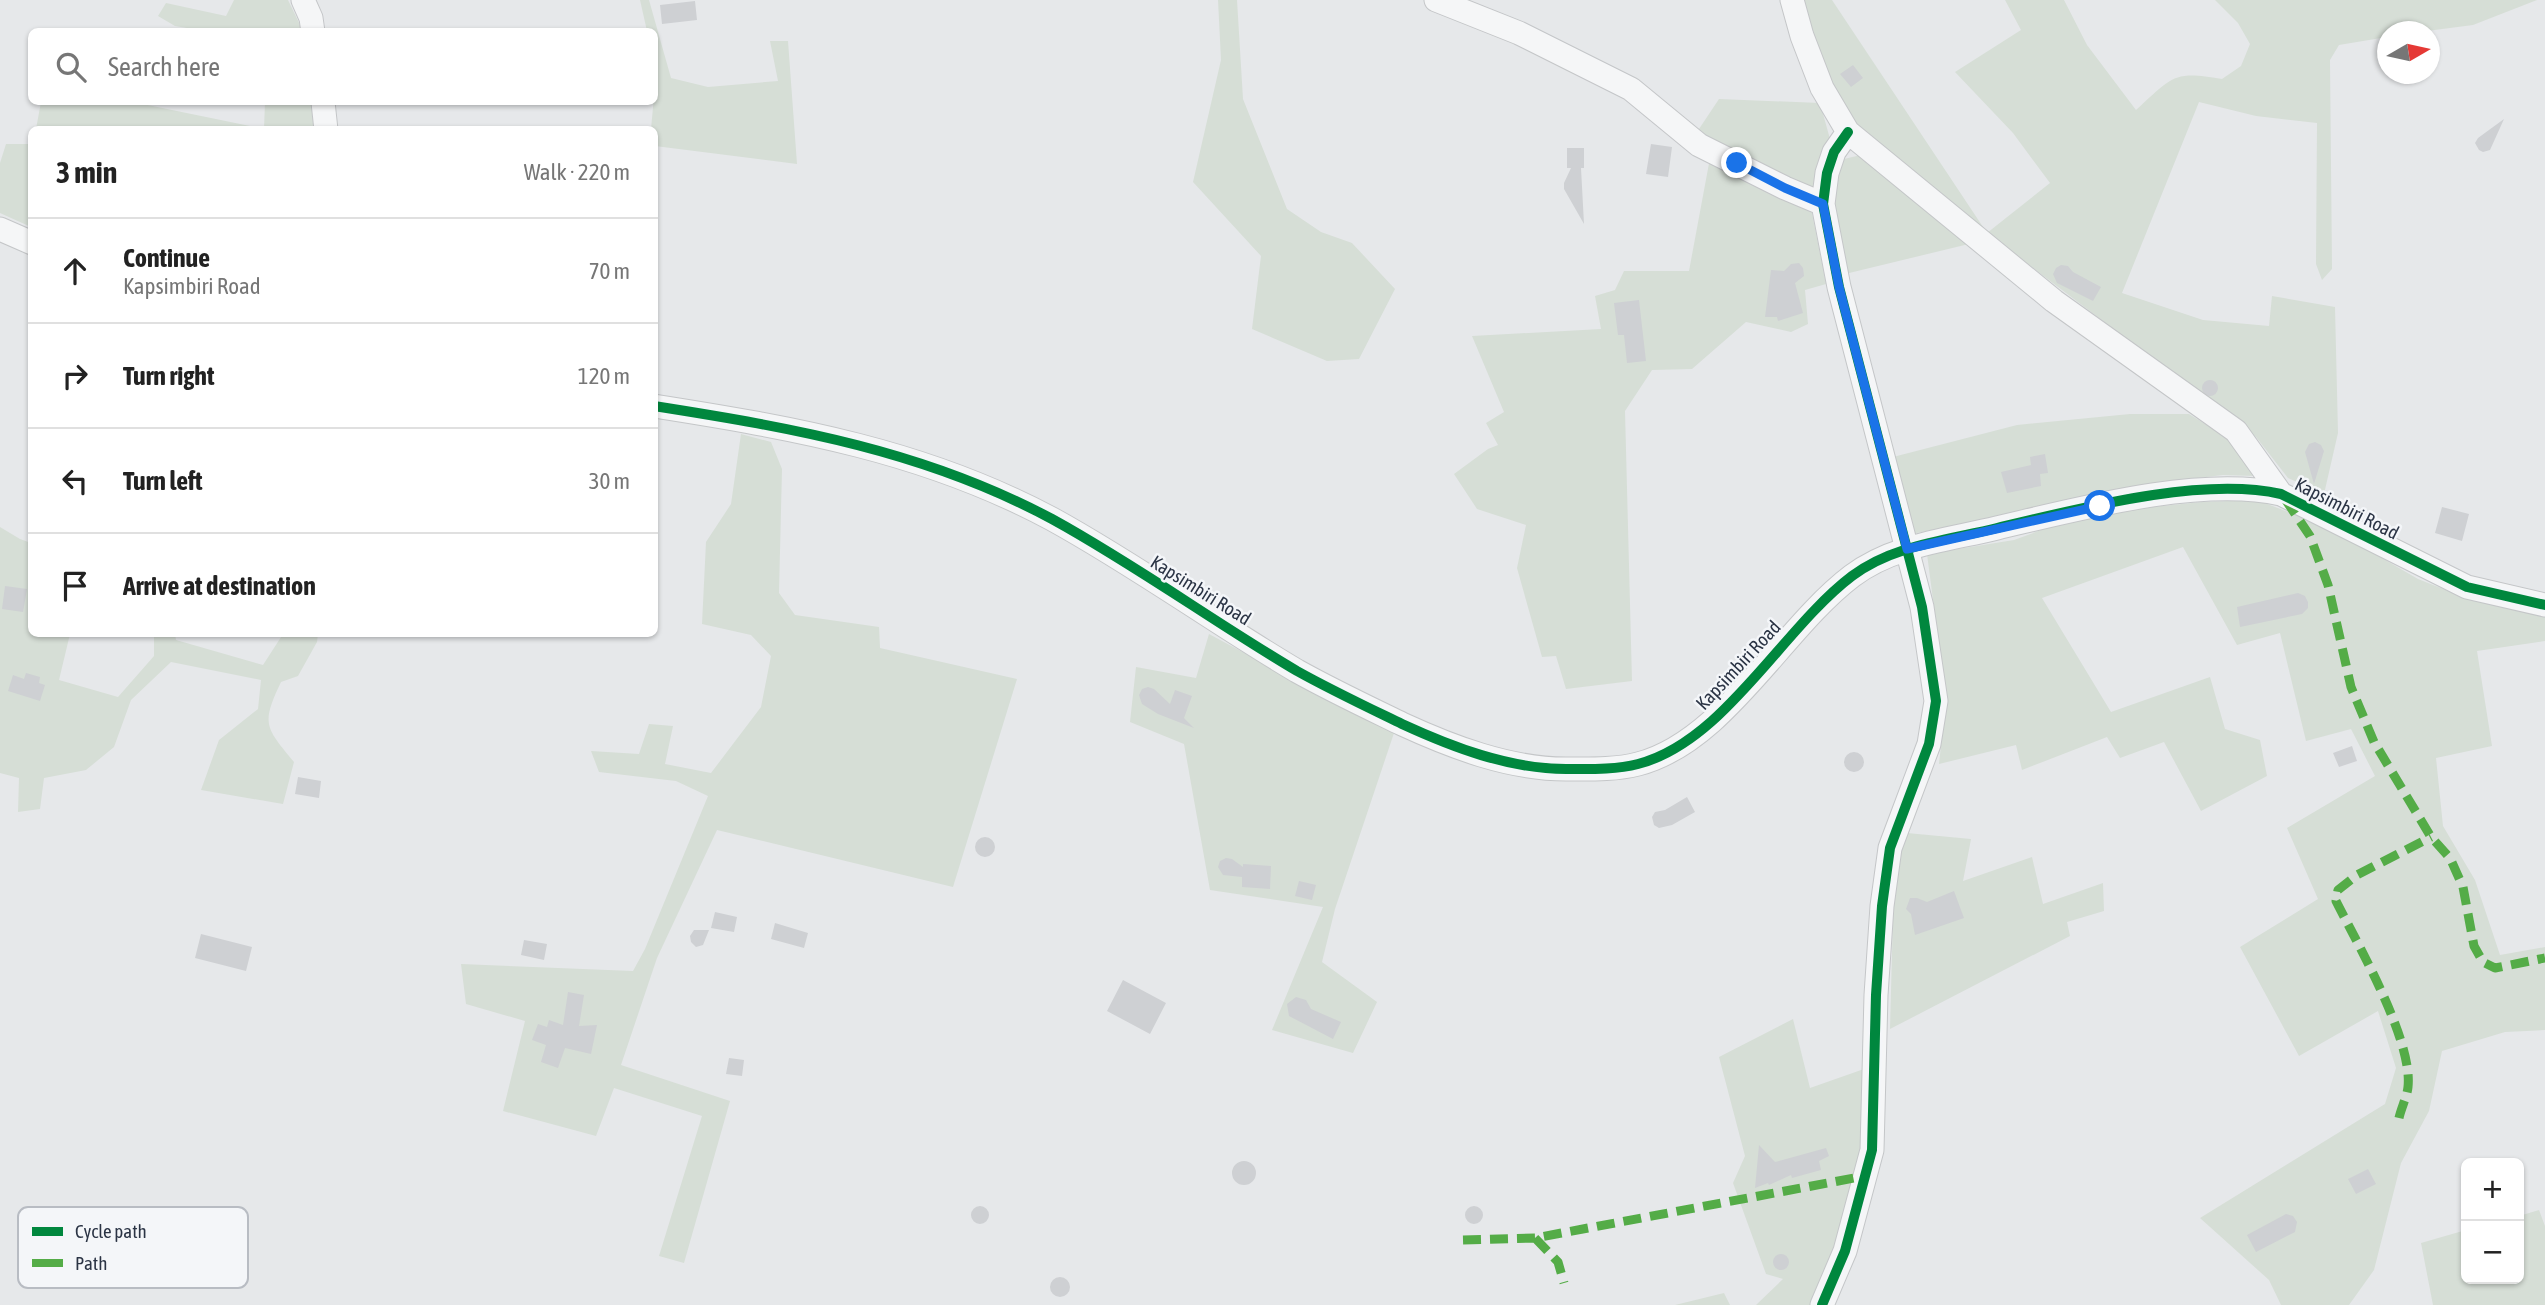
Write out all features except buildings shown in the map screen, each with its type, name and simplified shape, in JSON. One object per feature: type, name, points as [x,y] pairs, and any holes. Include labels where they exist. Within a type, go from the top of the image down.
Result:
[{"type":"street","points":[[303,0],[312,28]]},
{"type":"street","points":[[1436,0],[1519,33],[1631,89],[1699,145],[1823,204]]},
{"type":"street","points":[[1792,0],[1802,36],[1822,88],[1848,132],[2054,300],[2236,431],[2281,494]]},
{"type":"street","points":[[323,105],[326,126]]},
{"type":"street","points":[[1822,1305],[1844,1251],[1872,1150],[1876,995],[1882,906],[1890,848],[1929,744],[1936,701],[1922,607],[1839,287],[1823,204],[1827,173],[1834,152],[1848,132]]},
{"type":"street","points":[[2,237],[28,242]]},
{"type":"street","name":"Kapsimbiri Road","points":[[658,407],[851,441],[926,464],[971,482],[1050,518],[1301,673],[1378,712],[1447,744],[1536,768],[1637,764],[1681,745],[1715,719],[1828,596],[1856,573],[1880,559],[1907,549],[2100,506],[2184,491],[2259,489],[2281,494],[2467,587],[2545,605]]},
{"type":"shaded area","points":[[234,0],[288,0],[302,28],[187,28],[175,26],[158,16],[166,3],[226,16]]},
{"type":"shaded area","points":[[640,0],[649,0],[657,28],[646,28]]},
{"type":"shaded area","points":[[1218,0],[1237,0],[1243,99],[1287,209],[1321,232],[1352,243],[1395,289],[1359,359],[1327,361],[1252,329],[1261,256],[1193,182],[1221,60]]},
{"type":"shaded area","points":[[1800,0],[1832,0],[1987,233],[1850,124],[1822,65]]},
{"type":"shaded area","points":[[2005,0],[2064,0],[2087,45],[2136,110],[2174,79],[2193,75],[2222,79],[2241,66],[2250,44],[2238,23],[2215,0],[2537,0],[2473,25],[2440,29],[2440,21],[2377,21],[2377,39],[2339,45],[2330,60],[2332,269],[2322,280],[2316,264],[2317,123],[2256,116],[2199,102],[2122,293],[2203,320],[2269,326],[2272,296],[2335,307],[2338,433],[2324,494],[2288,478],[2256,437],[1987,233],[2050,183],[2013,133],[1955,72],[2021,30]]},
{"type":"shaded area","points":[[658,32],[671,78],[708,87],[778,81],[770,41],[788,41],[797,164],[658,146],[658,126],[651,126],[653,105],[658,105]]},
{"type":"shaded area","points":[[1719,99],[1820,103],[1830,139],[1818,187],[1807,189],[1697,132]]},
{"type":"shaded area","points":[[40,105],[148,105],[249,126],[37,126]]},
{"type":"shaded area","points":[[265,105],[311,105],[314,126],[264,126]]},
{"type":"shaded area","points":[[6,144],[28,144],[28,226],[0,213],[0,163]]},
{"type":"shaded area","points":[[1861,155],[1973,243],[1845,274],[1832,215],[1833,186],[1844,159]]},
{"type":"shaded area","points":[[1710,158],[1812,213],[1826,284],[1805,290],[1808,324],[1791,332],[1746,322],[1692,369],[1652,370],[1625,411],[1632,681],[1566,689],[1556,656],[1542,657],[1517,568],[1526,525],[1477,509],[1454,474],[1488,449],[1498,445],[1486,423],[1504,412],[1472,336],[1601,329],[1595,296],[1615,290],[1624,271],[1689,271]]},
{"type":"shaded area","points":[[2130,414],[2189,414],[2229,439],[2255,476],[2223,475],[2164,482],[1912,534],[1893,457],[2017,425]]},
{"type":"shaded area","points":[[741,434],[771,442],[782,469],[779,593],[795,615],[879,627],[880,648],[1017,679],[953,887],[717,830],[657,958],[621,1065],[730,1101],[684,1263],[659,1256],[702,1116],[614,1088],[596,1136],[503,1111],[525,1021],[466,1004],[461,964],[633,971],[645,949],[708,796],[676,781],[599,772],[591,751],[639,754],[649,724],[673,726],[665,764],[711,773],[761,707],[771,656],[751,635],[702,624],[706,542],[731,504]]},
{"type":"shaded area","points":[[2257,500],[2330,528],[2418,579],[2471,600],[2545,616],[2545,641],[2477,651],[2492,746],[2436,758],[2443,826],[2475,880],[2500,955],[2545,947],[2545,1030],[2505,1032],[2442,1051],[2429,1111],[2401,1163],[2374,1270],[2349,1305],[2281,1305],[2269,1280],[2200,1218],[2385,1104],[2396,1068],[2378,1011],[2299,1056],[2240,947],[2318,899],[2287,828],[2375,776],[2351,729],[2306,741],[2280,633],[2237,645],[2183,547],[2042,598],[2111,712],[2210,677],[2225,729],[2260,740],[2267,776],[2201,811],[2164,742],[2120,758],[2107,737],[2022,770],[2016,745],[1939,764],[1946,699],[1927,554],[2014,540],[2052,526],[2132,509]]},
{"type":"shaded area","points":[[0,527],[28,542],[28,637],[69,637],[59,680],[118,697],[154,656],[154,637],[176,637],[176,640],[263,665],[281,637],[318,637],[298,676],[281,682],[271,707],[269,725],[277,741],[294,762],[283,804],[201,790],[219,740],[258,709],[261,680],[171,662],[131,700],[114,747],[86,770],[44,778],[40,809],[18,812],[19,778],[0,773]]},
{"type":"shaded area","points":[[1209,634],[1394,733],[1335,909],[1322,962],[1377,1002],[1353,1053],[1272,1030],[1323,907],[1210,890],[1184,744],[1130,722],[1136,667],[1196,678]]},
{"type":"shaded area","points":[[1907,833],[1971,839],[1963,881],[2032,857],[2043,904],[2103,883],[2104,911],[2067,922],[2070,936],[1890,1029],[1894,878]]},
{"type":"shaded area","points":[[1793,1019],[1810,1088],[1864,1069],[1864,1145],[1839,1241],[1812,1305],[1756,1305],[1783,1279],[1766,1274],[1733,1183],[1745,1156],[1719,1057]]},
{"type":"shaded area","points":[[2539,1210],[2545,1226],[2545,1305],[2433,1305],[2421,1243],[2461,1231],[2461,1284],[2524,1284],[2524,1214]]},
{"type":"shaded area","points":[[1724,1293],[1730,1305],[1675,1305]]},
{"type":"marked path","points":[[2285,499],[2310,536],[2328,585],[2351,687],[2374,742],[2431,837],[2450,858],[2463,887],[2474,946],[2483,962],[2495,968],[2545,958]]},
{"type":"marked path","points":[[2399,1118],[2408,1087],[2402,1044],[2382,993],[2336,901],[2338,890],[2357,875],[2431,837]]},
{"type":"marked path","points":[[1463,1240],[1535,1238],[1865,1176]]},
{"type":"marked path","points":[[1535,1238],[1558,1262],[1564,1283]]},
{"type":"cycle path","points":[[1822,1305],[1845,1251],[1872,1150],[1876,995],[1882,906],[1890,848],[1929,744],[1936,701],[1922,607],[1839,287],[1823,204],[1827,173],[1834,152],[1848,132]]},
{"type":"cycle path","points":[[658,407],[808,433],[907,459],[956,476],[1052,519],[1297,671],[1349,698],[1441,741],[1502,761],[1545,768],[1620,767],[1638,764],[1669,752],[1698,733],[1725,709],[1826,598],[1852,576],[1885,557],[1940,540],[2139,497],[2214,489],[2281,494],[2467,587],[2545,605]]},
{"type":"route","points":[[1737,163],[1823,204],[1839,287],[1907,549],[2100,506]]}]
